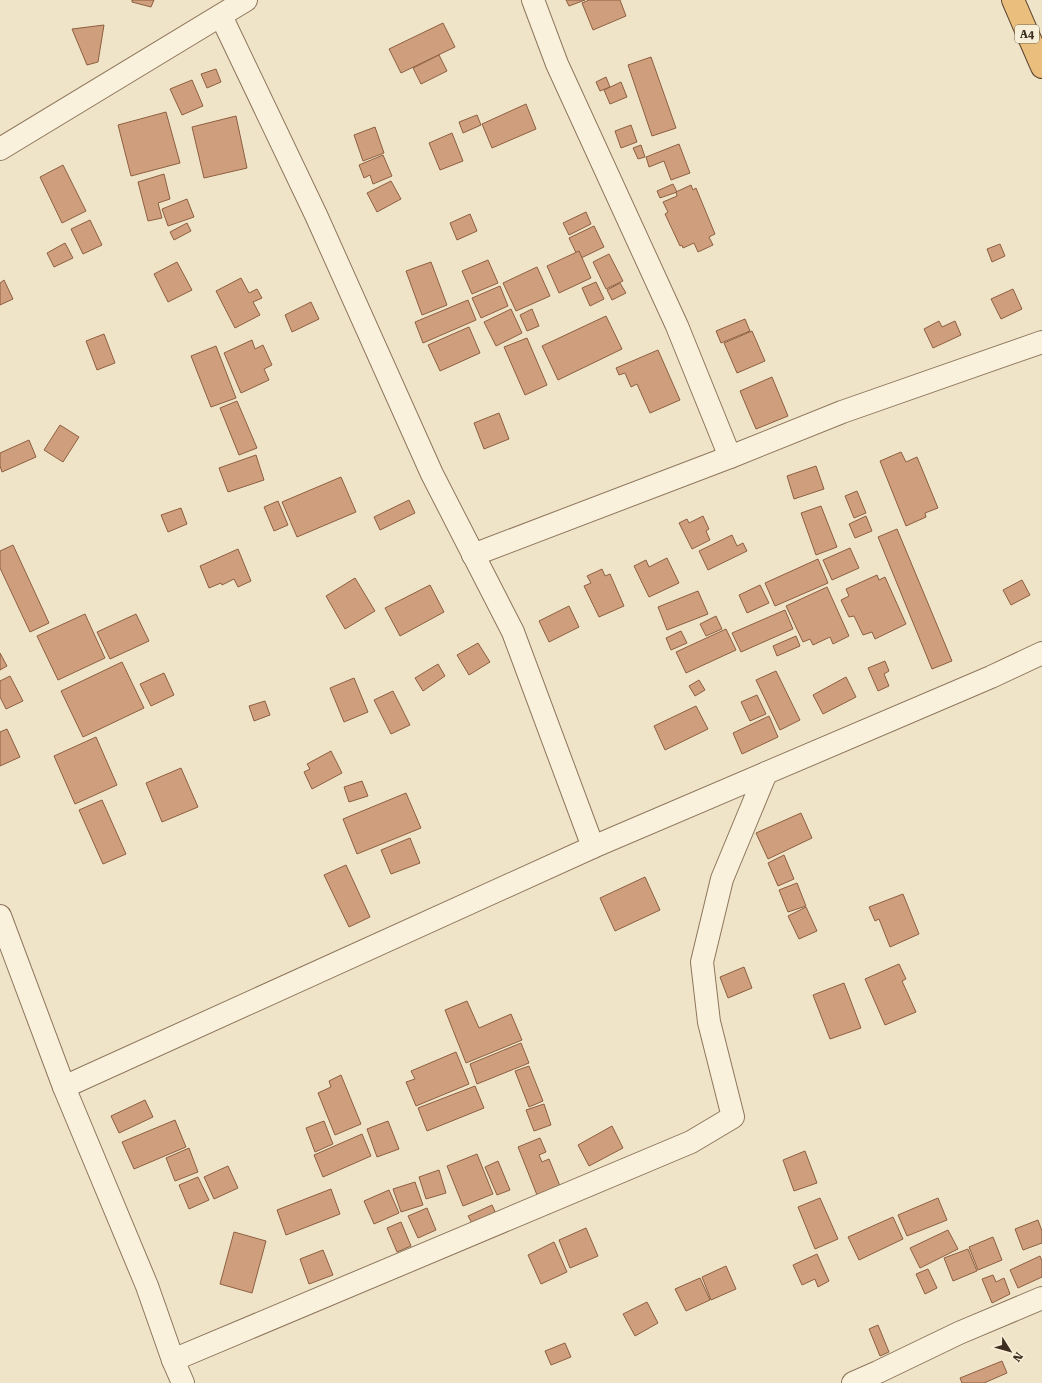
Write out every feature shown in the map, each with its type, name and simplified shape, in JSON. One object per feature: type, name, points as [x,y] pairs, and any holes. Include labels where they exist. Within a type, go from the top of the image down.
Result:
[{"type":"highway","name":"A4","points":[[1013,0],[1042,67]]},
{"type":"street","points":[[0,149],[246,0]]},
{"type":"street","points":[[533,0],[557,64],[677,326],[730,457]]},
{"type":"street","points":[[221,16],[316,215],[432,474],[513,632],[593,847]]},
{"type":"street","points":[[473,555],[730,457],[842,412],[1042,342]]},
{"type":"street","points":[[64,1087],[593,847],[1042,653]]},
{"type":"street","points":[[173,1360],[691,1142],[733,1117],[709,1022],[702,962],[722,879],[766,773]]},
{"type":"street","points":[[0,916],[64,1087],[147,1286],[182,1383]]},
{"type":"street","points":[[853,1383],[959,1333],[1042,1298]]},
{"type":"building","points":[[132,0],[154,0],[151,7],[132,2]]},
{"type":"building","points":[[566,0],[585,0],[569,6]]},
{"type":"building","points":[[589,0],[620,0],[626,16],[593,30],[582,3]]},
{"type":"building","points":[[443,23],[455,47],[401,73],[389,49]]},
{"type":"building","points":[[104,25],[98,62],[87,65],[72,29]]},
{"type":"building","points":[[439,55],[447,71],[421,84],[413,68]]},
{"type":"building","points":[[651,57],[676,128],[652,136],[628,65]]},
{"type":"building","points":[[216,69],[221,82],[207,88],[201,74]]},
{"type":"building","points":[[606,77],[610,87],[600,91],[596,82]]},
{"type":"building","points":[[192,80],[203,106],[182,115],[170,89]]},
{"type":"building","points":[[621,82],[627,97],[610,104],[604,90]]},
{"type":"building","points":[[526,104],[536,129],[492,148],[482,124]]},
{"type":"building","points":[[166,112],[180,163],[131,176],[118,125]]},
{"type":"building","points":[[477,115],[481,125],[463,133],[459,122]]},
{"type":"building","points":[[236,116],[247,168],[204,178],[192,127]]},
{"type":"building","points":[[631,125],[637,142],[621,148],[615,131]]},
{"type":"building","points":[[375,127],[384,153],[363,161],[354,135]]},
{"type":"building","points":[[452,133],[463,161],[440,170],[429,143]]},
{"type":"building","points":[[679,144],[690,173],[671,180],[664,161],[649,167],[646,157]]},
{"type":"building","points":[[641,145],[645,157],[638,159],[633,148]]},
{"type":"building","points":[[383,155],[392,176],[373,184],[370,175],[364,178],[359,165]]},
{"type":"building","points":[[63,165],[86,211],[62,223],[40,177]]},
{"type":"building","points":[[164,174],[170,199],[158,203],[162,218],[148,221],[138,182]]},
{"type":"building","points":[[391,181],[401,199],[377,212],[367,193]]},
{"type":"building","points":[[673,184],[677,192],[660,198],[657,191]]},
{"type":"building","points":[[691,185],[693,190],[696,188],[715,234],[709,237],[713,245],[698,252],[694,243],[683,248],[682,245],[680,246],[665,214],[668,212],[663,202],[677,196],[676,192]]},
{"type":"building","points":[[187,199],[194,217],[168,226],[162,209]]},
{"type":"building","points":[[586,212],[591,224],[569,235],[563,223]]},
{"type":"building","points":[[470,214],[477,231],[457,240],[450,223]]},
{"type":"building","points":[[90,220],[102,245],[83,254],[71,229]]},
{"type":"building","points":[[187,223],[191,231],[174,240],[170,232]]},
{"type":"building","points":[[594,226],[604,247],[579,259],[569,238]]},
{"type":"building","points":[[65,243],[73,258],[54,267],[47,253]]},
{"type":"building","points":[[1000,244],[1005,256],[992,262],[987,249]]},
{"type":"building","points":[[579,251],[591,278],[559,293],[547,266]]},
{"type":"building","points":[[609,254],[623,281],[606,289],[593,262]]},
{"type":"building","points":[[488,260],[498,283],[472,294],[462,271]]},
{"type":"building","points":[[177,262],[192,290],[168,302],[154,274]]},
{"type":"building","points":[[431,262],[447,305],[422,315],[406,271]]},
{"type":"building","points":[[537,267],[550,296],[516,311],[503,283]]},
{"type":"building","points":[[241,278],[249,293],[257,289],[262,298],[253,302],[260,315],[235,328],[216,291]]},
{"type":"building","points":[[4,280],[13,299],[0,305],[0,283]]},
{"type":"building","points":[[596,282],[604,299],[590,306],[582,288]]},
{"type":"building","points":[[620,283],[626,293],[612,300],[607,290]]},
{"type":"building","points":[[500,286],[508,306],[481,318],[472,298]]},
{"type":"building","points":[[1013,289],[1022,309],[1001,319],[991,299]]},
{"type":"building","points":[[468,300],[476,320],[423,343],[415,322]]},
{"type":"building","points":[[311,302],[319,319],[292,332],[285,315]]},
{"type":"building","points":[[511,309],[522,333],[496,346],[484,322]]},
{"type":"building","points":[[532,309],[539,326],[527,331],[520,315]]},
{"type":"building","points":[[606,316],[622,349],[558,380],[542,346]]},
{"type":"building","points":[[745,319],[750,331],[721,343],[716,331]]},
{"type":"building","points":[[939,321],[942,327],[955,321],[961,335],[933,348],[924,329]]},
{"type":"building","points":[[469,327],[480,353],[440,371],[428,345]]},
{"type":"building","points":[[752,331],[765,361],[737,373],[724,343]]},
{"type":"building","points":[[104,334],[115,363],[97,370],[86,341]]},
{"type":"building","points":[[527,338],[547,385],[525,395],[504,347]]},
{"type":"building","points":[[252,340],[255,349],[263,345],[272,365],[264,369],[269,380],[241,393],[224,353]]},
{"type":"building","points":[[216,346],[236,398],[211,407],[191,356]]},
{"type":"building","points":[[658,350],[680,400],[650,413],[637,384],[631,387],[625,373],[619,375],[616,368]]},
{"type":"building","points":[[772,377],[788,416],[756,429],[740,391]]},
{"type":"building","points":[[237,401],[257,448],[239,455],[220,408]]},
{"type":"building","points":[[499,413],[509,439],[484,449],[474,423]]},
{"type":"building","points":[[60,425],[79,437],[63,462],[44,450]]},
{"type":"building","points":[[29,440],[36,457],[2,472],[0,466],[0,453]]},
{"type":"building","points":[[901,452],[906,462],[917,457],[938,508],[925,513],[926,517],[906,526],[880,461]]},
{"type":"building","points":[[256,455],[264,480],[228,492],[219,468]]},
{"type":"building","points":[[816,466],[824,489],[794,499],[787,476]]},
{"type":"building","points":[[341,477],[356,512],[297,537],[282,502]]},
{"type":"building","points":[[857,491],[866,513],[854,518],[845,496]]},
{"type":"building","points":[[409,500],[415,513],[380,530],[374,517]]},
{"type":"building","points":[[278,501],[288,525],[274,531],[264,507]]},
{"type":"building","points":[[821,506],[837,547],[816,555],[801,513]]},
{"type":"building","points":[[181,508],[187,524],[168,532],[161,515]]},
{"type":"building","points":[[703,516],[709,529],[706,531],[710,540],[692,549],[679,523],[687,519],[689,523]]},
{"type":"building","points":[[866,516],[872,531],[855,538],[849,524]]},
{"type":"building","points":[[897,529],[952,661],[932,669],[878,537]]},
{"type":"building","points":[[732,535],[737,546],[743,543],[747,551],[708,570],[699,551]]},
{"type":"building","points":[[13,545],[49,623],[30,632],[0,568],[0,551]]},
{"type":"building","points":[[850,548],[859,568],[832,580],[823,560]]},
{"type":"building","points":[[238,549],[251,581],[238,587],[234,579],[222,585],[221,583],[209,588],[200,566]]},
{"type":"building","points":[[667,558],[679,583],[649,597],[634,566],[646,560],[649,567]]},
{"type":"building","points":[[818,559],[828,583],[775,606],[765,583]]},
{"type":"building","points":[[602,569],[605,576],[610,574],[624,606],[599,617],[584,586],[591,583],[587,576]]},
{"type":"building","points":[[877,575],[879,580],[885,577],[906,624],[875,639],[872,632],[863,635],[854,616],[849,617],[841,600],[849,596],[846,589]]},
{"type":"building","points":[[355,578],[375,611],[345,629],[326,596]]},
{"type":"building","points":[[1022,580],[1030,595],[1011,605],[1003,590]]},
{"type":"building","points":[[430,585],[444,612],[400,636],[385,608]]},
{"type":"building","points":[[760,585],[769,603],[747,613],[739,595]]},
{"type":"building","points":[[827,587],[849,636],[833,644],[830,637],[813,645],[810,639],[803,642],[786,606]]},
{"type":"building","points":[[698,591],[708,614],[667,630],[658,607]]},
{"type":"building","points":[[569,606],[579,627],[549,642],[539,621]]},
{"type":"building","points":[[785,610],[793,629],[741,652],[732,633]]},
{"type":"building","points":[[85,614],[105,658],[58,680],[37,636]]},
{"type":"building","points":[[136,614],[149,641],[110,659],[97,632]]},
{"type":"building","points":[[716,616],[722,629],[706,636],[700,624]]},
{"type":"building","points":[[726,629],[736,650],[686,673],[676,652]]},
{"type":"building","points":[[681,631],[687,643],[671,650],[666,638]]},
{"type":"building","points":[[796,636],[800,646],[777,656],[773,646]]},
{"type":"building","points":[[478,643],[490,662],[469,675],[457,655]]},
{"type":"building","points":[[0,653],[7,666],[0,670]]},
{"type":"building","points":[[885,661],[889,671],[884,674],[889,686],[878,691],[868,668]]},
{"type":"building","points":[[122,662],[144,708],[83,737],[61,691]]},
{"type":"building","points":[[438,664],[445,676],[423,691],[415,678]]},
{"type":"building","points":[[776,671],[800,720],[780,730],[756,680]]},
{"type":"building","points":[[164,673],[174,695],[151,706],[140,684]]},
{"type":"building","points":[[10,676],[23,701],[6,709],[0,697],[0,681]]},
{"type":"building","points":[[846,677],[856,697],[823,714],[813,695]]},
{"type":"building","points":[[354,678],[368,712],[344,722],[330,688]]},
{"type":"building","points":[[699,680],[705,690],[695,696],[689,686]]},
{"type":"building","points":[[393,691],[410,725],[391,734],[374,700]]},
{"type":"building","points":[[757,695],[766,714],[750,721],[741,702]]},
{"type":"building","points":[[265,701],[270,715],[254,721],[249,706]]},
{"type":"building","points":[[696,706],[708,729],[665,750],[654,726]]},
{"type":"building","points":[[769,716],[778,737],[742,754],[733,733]]},
{"type":"building","points":[[7,729],[20,757],[0,766],[0,732]]},
{"type":"building","points":[[96,737],[117,785],[75,804],[54,756]]},
{"type":"building","points":[[331,751],[342,773],[312,789],[304,772],[310,769],[307,764]]},
{"type":"building","points":[[181,768],[198,807],[162,822],[146,783]]},
{"type":"building","points":[[362,781],[368,796],[349,802],[344,787]]},
{"type":"building","points":[[406,793],[421,828],[357,854],[343,819]]},
{"type":"building","points":[[102,800],[126,854],[103,864],[79,810]]},
{"type":"building","points":[[801,813],[812,838],[768,859],[756,833]]},
{"type":"building","points":[[410,838],[420,863],[391,874],[381,850]]},
{"type":"building","points":[[784,855],[794,879],[778,886],[768,863]]},
{"type":"building","points":[[346,865],[370,917],[349,927],[324,875]]},
{"type":"building","points":[[645,877],[660,910],[615,931],[600,898]]},
{"type":"building","points":[[797,883],[806,906],[788,912],[779,890]]},
{"type":"building","points":[[903,894],[919,934],[890,947],[879,919],[875,921],[869,907]]},
{"type":"building","points":[[806,907],[817,931],[799,939],[788,916]]},
{"type":"building","points":[[899,964],[906,979],[902,981],[916,1012],[885,1025],[865,979]]},
{"type":"building","points":[[744,967],[752,988],[728,998],[720,977]]},
{"type":"building","points":[[844,983],[861,1028],[830,1039],[813,995]]},
{"type":"building","points":[[467,1001],[479,1028],[511,1014],[522,1040],[466,1063],[445,1010]]},
{"type":"building","points":[[521,1043],[529,1063],[477,1084],[470,1064]]},
{"type":"building","points":[[456,1052],[469,1084],[416,1106],[406,1082],[415,1079],[411,1071]]},
{"type":"building","points":[[529,1066],[543,1101],[529,1107],[515,1071]]},
{"type":"building","points":[[341,1075],[361,1124],[335,1135],[318,1093],[331,1087],[329,1081]]},
{"type":"building","points":[[475,1086],[484,1108],[427,1131],[418,1108]]},
{"type":"building","points":[[145,1100],[153,1117],[119,1133],[111,1116]]},
{"type":"building","points":[[544,1104],[551,1125],[534,1131],[526,1110]]},
{"type":"building","points":[[175,1120],[186,1147],[134,1169],[122,1142]]},
{"type":"building","points":[[324,1121],[333,1144],[315,1152],[306,1128]]},
{"type":"building","points":[[388,1121],[399,1149],[377,1157],[367,1129]]},
{"type":"building","points":[[612,1126],[623,1148],[589,1166],[578,1145]]},
{"type":"building","points":[[362,1134],[371,1156],[323,1177],[314,1155]]},
{"type":"building","points":[[540,1138],[546,1152],[539,1155],[542,1162],[549,1159],[560,1186],[537,1195],[518,1147]]},
{"type":"building","points":[[189,1148],[198,1172],[175,1181],[166,1158]]},
{"type":"building","points":[[805,1151],[817,1183],[794,1191],[783,1160]]},
{"type":"building","points":[[477,1154],[493,1194],[463,1206],[447,1166]]},
{"type":"building","points":[[498,1161],[510,1190],[497,1195],[485,1167]]},
{"type":"building","points":[[228,1166],[238,1188],[214,1199],[204,1177]]},
{"type":"building","points":[[439,1170],[446,1193],[426,1199],[419,1177]]},
{"type":"building","points":[[198,1177],[209,1200],[189,1209],[179,1185]]},
{"type":"building","points":[[415,1182],[423,1205],[401,1212],[393,1189]]},
{"type":"building","points":[[331,1189],[340,1214],[286,1235],[277,1210]]},
{"type":"building","points":[[389,1190],[399,1213],[374,1224],[364,1201]]},
{"type":"building","points":[[820,1198],[838,1239],[815,1249],[798,1207]]},
{"type":"building","points":[[938,1198],[947,1220],[907,1236],[898,1215]]},
{"type":"building","points":[[492,1205],[497,1216],[474,1227],[468,1216]]},
{"type":"building","points":[[427,1208],[436,1230],[418,1238],[408,1216]]},
{"type":"building","points":[[893,1217],[903,1239],[859,1260],[848,1237]]},
{"type":"building","points":[[1038,1220],[1042,1231],[1042,1243],[1023,1250],[1015,1229]]},
{"type":"building","points":[[401,1222],[411,1246],[397,1252],[387,1228]]},
{"type":"building","points":[[586,1228],[598,1256],[570,1268],[559,1240]]},
{"type":"building","points":[[948,1230],[958,1249],[920,1268],[910,1248]]},
{"type":"building","points":[[234,1232],[266,1241],[252,1293],[220,1284]]},
{"type":"building","points":[[993,1237],[1002,1260],[978,1270],[969,1247]]},
{"type":"building","points":[[554,1242],[567,1272],[541,1284],[528,1255]]},
{"type":"building","points":[[968,1249],[977,1271],[953,1281],[944,1258]]},
{"type":"building","points":[[323,1250],[333,1275],[309,1284],[300,1259]]},
{"type":"building","points":[[817,1254],[829,1281],[818,1287],[815,1279],[802,1285],[793,1265]]},
{"type":"building","points":[[1040,1256],[1042,1261],[1042,1277],[1018,1288],[1010,1270]]},
{"type":"building","points":[[726,1266],[736,1289],[711,1300],[702,1277]]},
{"type":"building","points":[[928,1269],[937,1288],[925,1294],[916,1274]]},
{"type":"building","points":[[993,1275],[996,1282],[1004,1278],[1010,1294],[992,1303],[982,1279]]},
{"type":"building","points":[[700,1278],[710,1300],[686,1311],[675,1289]]},
{"type":"building","points":[[647,1302],[658,1323],[635,1336],[623,1314]]},
{"type":"building","points":[[878,1325],[889,1352],[880,1356],[869,1329]]},
{"type":"building","points":[[565,1343],[571,1357],[551,1365],[545,1351]]},
{"type":"building","points":[[1002,1361],[1007,1373],[984,1383],[962,1383],[960,1378]]}]
